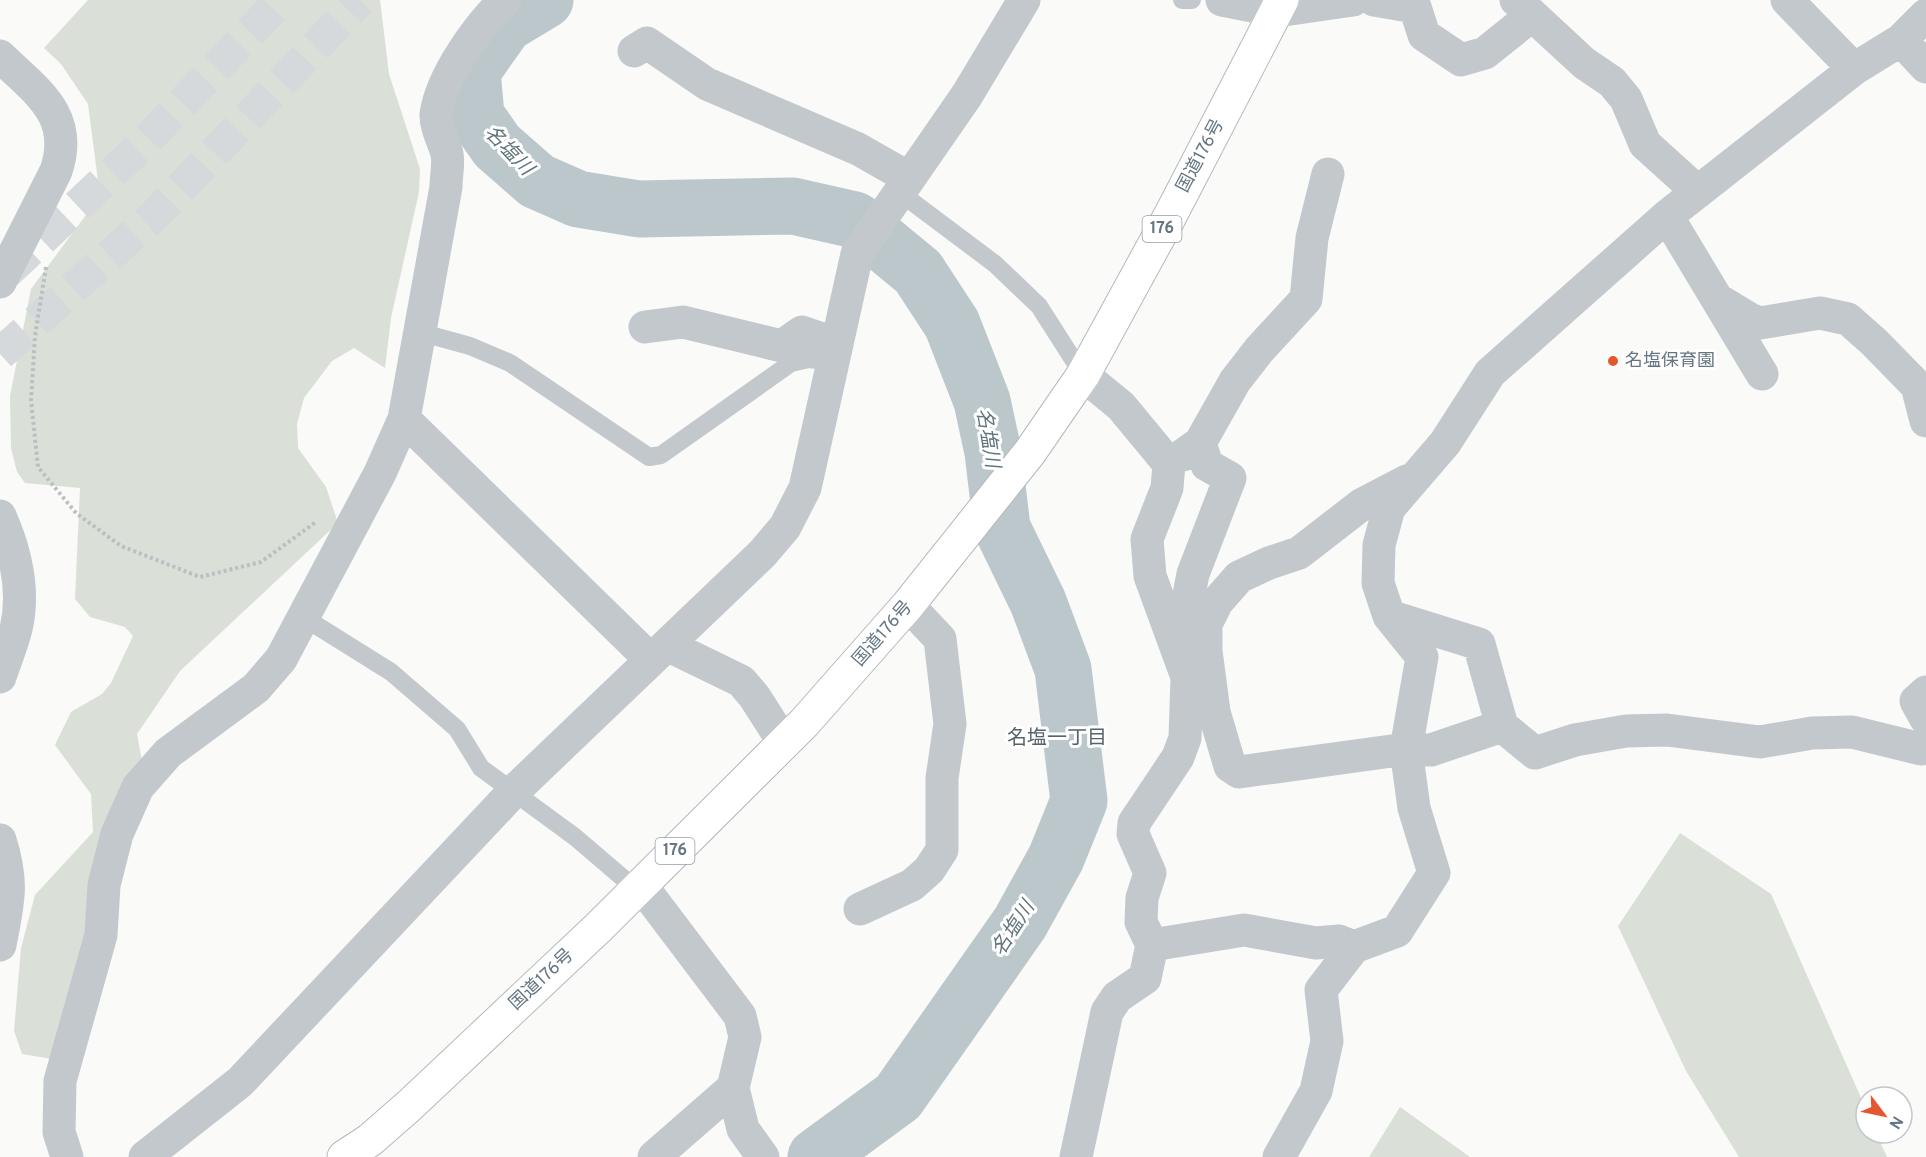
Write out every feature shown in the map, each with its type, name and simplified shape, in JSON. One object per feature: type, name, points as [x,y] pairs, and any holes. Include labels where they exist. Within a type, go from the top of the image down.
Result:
[{"type":"highway","name":"国道176号","points":[[344,1157],[370,1140],[410,1105],[639,887],[804,723],[908,605],[1030,452],[1083,375],[1170,216],[1280,5]]},
{"type":"street","points":[[67,1157],[59,1132],[60,1082],[101,935],[104,885],[117,834],[138,787],[168,753],[256,688],[281,659],[380,473],[404,419],[446,187],[447,157],[436,116],[446,84],[466,46],[505,0]]},
{"type":"street","points":[[146,1157],[240,1082],[513,792],[762,554],[785,526],[805,488],[857,254],[967,95],[1024,0]]},
{"type":"street","points":[[1222,0],[1280,5],[1353,0]]},
{"type":"street","points":[[1374,0],[1415,7],[1424,35],[1461,60],[1485,53],[1524,8],[1584,63],[1612,82],[1626,99],[1645,144],[1698,192]]},
{"type":"street","points":[[1787,0],[1854,69]]},
{"type":"street","points":[[1279,1157],[1316,1091],[1327,1041],[1321,990],[1354,947],[1397,931],[1434,873],[1414,808],[1406,749],[1422,657],[1389,616],[1378,583],[1379,546],[1389,508],[1445,443],[1490,373],[1667,216],[1854,69],[1901,40],[1926,15]]},
{"type":"street","points":[[1901,40],[1926,67]]},
{"type":"street","points":[[634,51],[647,43],[707,84],[858,149],[898,194]]},
{"type":"street","points":[[0,56],[45,100],[56,119],[62,137],[61,155],[56,171],[0,282]]},
{"type":"street","points":[[1169,464],[1200,444],[1235,381],[1259,350],[1306,299],[1312,238],[1328,174]]},
{"type":"street","points":[[1667,216],[1762,374]]},
{"type":"street","points":[[1717,299],[1760,323],[1820,313],[1848,319],[1917,386],[1926,421]]},
{"type":"street","points":[[645,327],[683,322],[782,346],[802,332],[835,353]]},
{"type":"street","points":[[1076,1157],[1107,1012],[1118,997],[1145,978],[1152,945],[1141,922],[1142,898],[1150,873],[1133,834],[1134,823],[1178,757],[1185,738],[1187,677],[1150,576],[1147,539],[1167,488],[1169,464],[1121,406],[1083,375]]},
{"type":"street","points":[[404,419],[659,652],[741,681],[754,696],[783,743]]},
{"type":"street","points":[[1200,444],[1207,465],[1230,478],[1193,574],[1186,610],[1206,651]]},
{"type":"street","points":[[1416,476],[1361,505],[1299,553],[1269,563],[1239,578],[1217,602],[1206,624],[1206,651],[1214,712],[1230,766],[1239,772],[1406,749],[1431,750],[1502,726]]},
{"type":"street","points":[[0,516],[10,540],[20,585],[17,627],[0,677]]},
{"type":"street","points":[[860,909],[912,885],[929,870],[942,850],[942,778],[950,724],[940,639],[908,605]]},
{"type":"street","points":[[1389,616],[1479,644],[1502,726],[1535,753],[1575,740],[1626,731],[1667,729],[1760,742],[1812,733],[1852,732],[1921,749],[1926,748]]},
{"type":"street","points":[[1926,692],[1916,701],[1926,719]]},
{"type":"street","points":[[0,840],[9,871],[9,897],[0,945]]},
{"type":"street","points":[[639,887],[740,1016],[745,1037],[733,1088],[743,1129],[763,1157]]},
{"type":"street","points":[[1152,945],[1244,930],[1316,943],[1339,941],[1354,947]]},
{"type":"street","points":[[654,1157],[733,1088]]},
{"type":"lane","points":[[1182,0],[1192,0]]},
{"type":"lane","points":[[898,194],[995,264],[1040,306],[1083,375]]},
{"type":"lane","points":[[419,332],[470,346],[510,363],[649,457],[662,455],[791,363],[835,353]]},
{"type":"lane","points":[[303,617],[391,672],[457,729],[481,768],[639,887]]},
{"type":"path","points":[[47,257],[35,336],[31,400],[38,467],[76,513],[121,546],[200,577],[261,562],[318,521]]},
{"type":"shaded area","points":[[88,0],[380,0],[389,74],[420,169],[419,192],[391,318],[385,368],[354,348],[332,361],[304,398],[297,424],[298,448],[326,487],[338,523],[180,671],[137,734],[148,794],[103,852],[58,1060],[22,1054],[14,1031],[21,948],[35,895],[93,832],[91,794],[55,745],[71,712],[102,694],[111,683],[133,636],[125,627],[90,617],[75,599],[80,488],[25,483],[17,472],[11,448],[10,396],[31,289],[100,196],[88,104],[61,64],[44,48]]},
{"type":"shaded area","points":[[1680,833],[1771,894],[1855,1085],[1854,1145],[1882,1145],[1887,1157],[1739,1157],[1686,1071],[1618,926]]},
{"type":"shaded area","points":[[1400,1107],[1470,1157],[1369,1157]]},
{"type":"waterway","name":"名塩川","points":[[545,0],[505,24],[472,71],[476,116],[497,146],[537,181],[578,199],[639,209],[793,206],[855,220],[918,272],[952,324],[982,401],[993,452],[1002,528],[1038,602],[1063,669],[1079,801],[1056,858],[1020,923],[898,1097],[816,1157]]},
{"type":"tunnel","points":[[6,273],[142,145],[281,0]]},
{"type":"tunnel","points":[[0,354],[155,215],[360,0]]},
{"type":"place","name":"名塩保育園","points":[[1613,361]]},
{"type":"district","name":"名塩一丁目","points":[[1057,739]]}]
